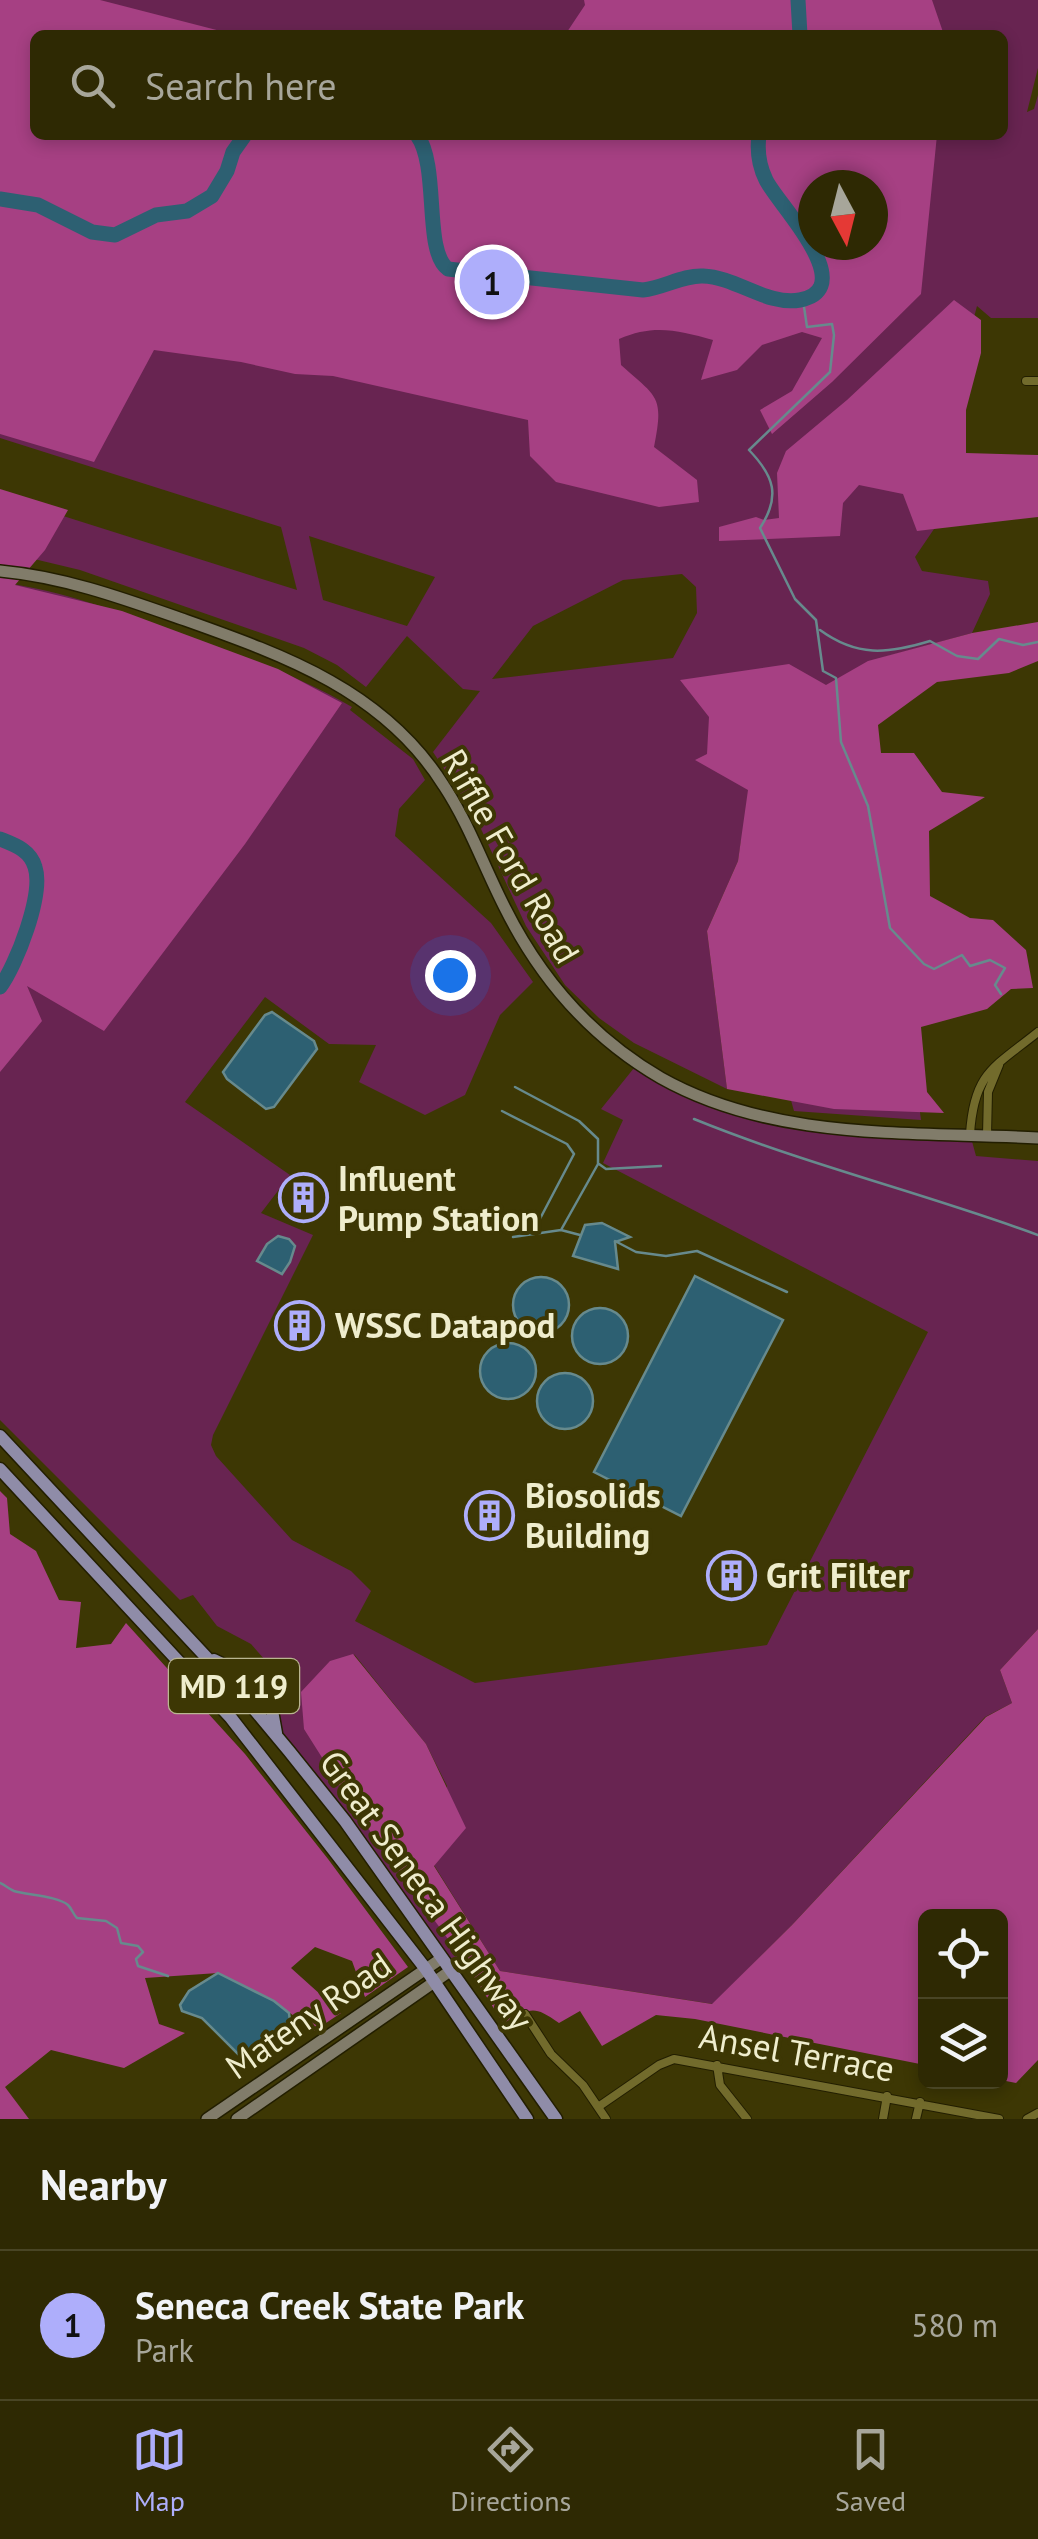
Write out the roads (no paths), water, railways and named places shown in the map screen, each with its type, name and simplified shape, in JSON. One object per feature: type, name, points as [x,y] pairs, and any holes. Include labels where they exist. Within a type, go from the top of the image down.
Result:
[{"type":"main road","name":"Great Seneca Highway","points":[[0,1436],[204,1654],[345,1821],[556,2119]]},
{"type":"main road","name":"Great Seneca Highway","points":[[0,1469],[231,1718],[424,1968],[527,2119]]},
{"type":"main road","points":[[204,1654],[243,1673],[284,1674],[271,1705],[279,1740]]},
{"type":"street","points":[[1026,381],[1038,381]]},
{"type":"street","name":"Riffle Ford Road","points":[[0,571],[91,587],[259,646],[315,670],[380,712],[442,782],[504,907],[545,975],[604,1037],[661,1078],[718,1104],[774,1120],[822,1127],[1038,1138]]},
{"type":"street","points":[[970,1134],[976,1091],[983,1078],[1038,1032]]},
{"type":"street","points":[[986,1135],[988,1092],[1000,1065]]},
{"type":"street","name":"Mateny Road","points":[[207,2119],[442,1958]]},
{"type":"street","name":"Mateny Road","points":[[236,2119],[450,1971]]},
{"type":"street","points":[[525,2014],[552,2054],[583,2085],[606,2119]]},
{"type":"street","name":"Ansel Terrace","points":[[598,2106],[659,2064],[674,2059],[999,2119]]},
{"type":"street","points":[[718,2065],[720,2085],[747,2119]]},
{"type":"street","points":[[883,2119],[887,2096]]},
{"type":"street","points":[[916,2119],[920,2102]]},
{"type":"street","points":[[1027,2119],[1038,2113]]},
{"type":"water","points":[[272,1012],[314,1041],[317,1049],[274,1107],[266,1109],[223,1072],[265,1015]]},
{"type":"water","points":[[602,1223],[630,1237],[615,1242],[618,1269],[573,1256],[585,1225]]},
{"type":"water","points":[[278,1236],[295,1246],[282,1274],[257,1261],[267,1244]]},
{"type":"water","points":[[695,1276],[783,1320],[681,1516],[594,1472]]},
{"type":"water","points":[[541,1277],[561,1285],[569,1305],[561,1325],[541,1333],[521,1325],[513,1305],[521,1285]]},
{"type":"water","points":[[600,1308],[620,1316],[628,1336],[620,1356],[600,1364],[580,1356],[572,1336],[580,1316]]},
{"type":"water","points":[[508,1343],[528,1351],[536,1371],[528,1391],[508,1399],[488,1391],[480,1371],[488,1351]]},
{"type":"water","points":[[565,1373],[585,1381],[593,1401],[585,1421],[565,1429],[545,1421],[537,1401],[545,1381]]},
{"type":"water","points":[[218,1973],[274,2001],[289,2013],[290,2021],[263,2043],[238,2054],[202,2018],[182,2011],[180,2005],[189,1991]]},
{"type":"waterway","points":[[798,0],[800,30]]},
{"type":"waterway","points":[[0,199],[38,205],[92,232],[115,235],[156,215],[187,211],[212,196],[241,140]]},
{"type":"waterway","points":[[420,140],[428,167],[436,245],[448,269],[643,290],[703,276],[776,299],[800,300],[817,292],[822,279],[819,263],[766,180],[759,140]]},
{"type":"waterway","points":[[803,300],[807,327],[832,324],[830,372],[749,450],[772,487],[771,506],[760,528],[795,599],[816,620],[823,671],[836,678],[841,742],[868,806],[890,928],[924,964],[934,969],[962,955],[970,966],[990,960],[1005,968],[995,985],[1001,994]]},
{"type":"waterway","points":[[820,630],[860,649],[900,649],[930,641],[957,656],[978,659],[999,639],[1023,645],[1038,642]]},
{"type":"waterway","points":[[0,839],[30,856],[37,879],[27,929],[0,987]]},
{"type":"waterway","points":[[515,1087],[579,1121],[598,1139],[598,1164],[561,1230]]},
{"type":"waterway","points":[[502,1111],[567,1144],[574,1154],[532,1234]]},
{"type":"waterway","points":[[694,1119],[779,1151],[1038,1235]]},
{"type":"waterway","points":[[599,1164],[606,1169],[661,1166]]},
{"type":"waterway","points":[[513,1237],[561,1230],[580,1235]]},
{"type":"waterway","points":[[615,1241],[636,1252],[666,1256],[697,1251],[787,1292]]},
{"type":"waterway","points":[[0,1883],[14,1891],[63,1902],[77,1918],[106,1921],[117,1928],[121,1943],[138,1946],[143,1952],[136,1959],[138,1966],[168,1976]]},
{"type":"place","name":"Seneca Creek State Park","points":[[492,282]]},
{"type":"place","name":"Influent Pump Station","points":[[303,1198]]},
{"type":"place","name":"WSSC Datapod","points":[[300,1325]]},
{"type":"place","name":"Biosolids Building","points":[[490,1515]]},
{"type":"place","name":"Grit Filter","points":[[731,1575]]}]
